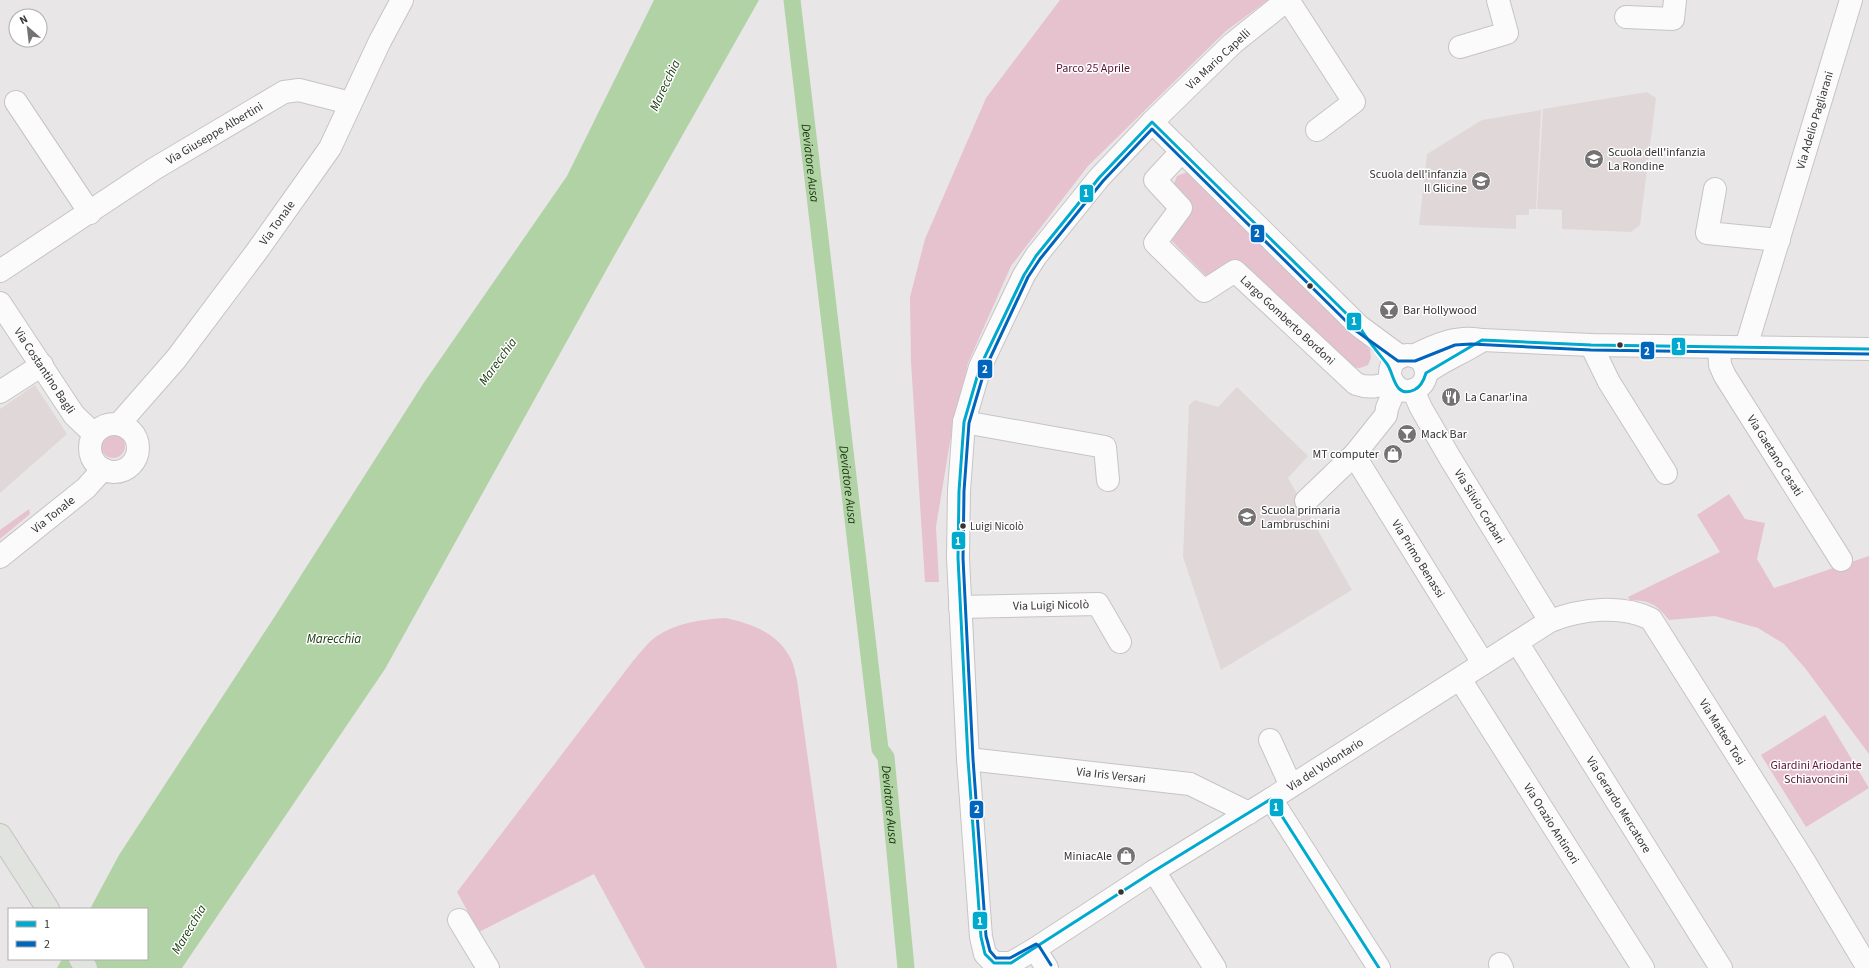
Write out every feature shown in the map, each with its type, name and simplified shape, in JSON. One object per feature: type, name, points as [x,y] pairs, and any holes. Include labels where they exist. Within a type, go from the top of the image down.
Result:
[{"type":"main road","points":[[0,835],[47,908]]},
{"type":"street","name":"Via Tonale","points":[[119,424],[176,359],[257,251],[330,148],[388,23],[402,0]]},
{"type":"street","name":"Via Mario Capelli","points":[[1152,122],[1232,44],[1288,0],[1354,102],[1318,130]]},
{"type":"street","points":[[1460,47],[1507,33],[1498,0]]},
{"type":"street","points":[[1626,17],[1673,19],[1675,0]]},
{"type":"street","name":"Via Adelio Pagliarani","points":[[1746,347],[1852,0]]},
{"type":"street","name":"Via Giuseppe Albertini","points":[[0,271],[90,213],[154,169],[284,92],[299,90],[350,103]]},
{"type":"street","points":[[16,102],[90,213]]},
{"type":"street","points":[[968,759],[958,536],[964,422],[980,367],[1024,275],[1036,256],[1099,178],[1152,122],[1359,326],[1364,336],[1402,376],[1423,384],[1426,373],[1443,361],[1469,349],[1482,340]]},
{"type":"street","name":"Largo Gomberto Bordoni","points":[[1182,151],[1155,180],[1181,208],[1155,243],[1204,291],[1235,271],[1356,384],[1364,387],[1376,387],[1402,376]]},
{"type":"street","points":[[1715,189],[1707,233],[1779,240]]},
{"type":"street","name":"Via Costantino Bagli","points":[[0,303],[74,415],[94,434]]},
{"type":"street","points":[[1306,501],[1354,455],[1386,415],[1402,376],[1453,340],[1469,338],[1482,340],[1591,345],[1868,348]]},
{"type":"street","points":[[1591,345],[1609,382],[1666,473]]},
{"type":"street","name":"Via Gaetano Casati","points":[[1719,347],[1720,365],[1725,376],[1841,560]]},
{"type":"street","points":[[0,392],[42,365]]},
{"type":"street","name":"Via Silvio Corbari","points":[[1402,376],[1450,458],[1550,621]]},
{"type":"street","points":[[964,422],[1105,447],[1108,480]]},
{"type":"street","points":[[119,424],[132,431],[136,438],[139,445],[136,460],[125,470],[118,472],[103,470],[93,460],[91,454],[90,447],[94,434],[105,425],[119,424]]},
{"type":"street","name":"Via Primo Benassi","points":[[1354,455],[1483,663]]},
{"type":"street","name":"Via Tonale","points":[[0,557],[86,488],[103,470]]},
{"type":"street","name":"Via Luigi Nicolò","points":[[960,607],[1098,604],[1120,642]]},
{"type":"street","name":"Via Matteo Tosi","points":[[1517,642],[1550,621],[1572,612],[1617,610],[1639,613],[1651,619],[1804,861],[1868,968]]},
{"type":"street","name":"Via del Volontario","points":[[968,759],[981,937],[985,954],[994,963],[1011,963],[1517,642]]},
{"type":"street","name":"Via Gerardo Mercatore","points":[[1517,642],[1721,968]]},
{"type":"street","name":"Via Orazio Antinori","points":[[1460,679],[1643,968]]},
{"type":"street","points":[[1270,740],[1291,786]]},
{"type":"street","name":"Via Iris Versari","points":[[968,759],[1190,784],[1248,812]]},
{"type":"street","points":[[1271,799],[1379,968]]},
{"type":"street","points":[[1154,871],[1215,968]]},
{"type":"street","points":[[459,920],[488,968]]},
{"type":"street","points":[[1035,949],[1047,968]]},
{"type":"shaded area","name":"Scuola dell'infanzia La Rondine","points":[[1647,92],[1656,98],[1640,225],[1631,232],[1562,229],[1562,210],[1537,209],[1543,109]]},
{"type":"shaded area","name":"Scuola dell'infanzia Il Glicine","points":[[1541,110],[1536,209],[1529,209],[1529,215],[1516,215],[1516,229],[1419,225],[1427,154],[1482,120]]},
{"type":"shaded area","points":[[35,385],[67,434],[0,493],[0,409]]},
{"type":"shaded area","name":"Scuola primaria Lambruschini","points":[[1237,387],[1308,456],[1288,478],[1352,590],[1221,670],[1183,557],[1189,405],[1195,400],[1218,407]]},
{"type":"green space","name":"Parco 25 Aprile","points":[[1060,0],[1268,0],[1226,31],[1088,166],[1011,266],[968,363],[950,442],[936,527],[939,582],[925,582],[911,362],[910,297],[925,239],[986,98]]},
{"type":"green space","points":[[1187,172],[1198,175],[1370,350],[1371,358],[1368,365],[1360,368],[1351,367],[1236,261],[1209,279],[1169,238],[1173,186],[1177,176]]},
{"type":"green space","points":[[113,434],[121,438],[125,446],[121,454],[113,458],[105,454],[101,446],[105,438]]},
{"type":"green space","points":[[1729,494],[1745,519],[1765,523],[1757,559],[1774,588],[1869,556],[1869,754],[1805,668],[1784,644],[1758,628],[1715,616],[1669,620],[1652,604],[1643,601],[1630,600],[1628,597],[1720,552],[1697,515]]},
{"type":"green space","points":[[29,509],[30,514],[0,539],[0,530]]},
{"type":"green space","points":[[726,618],[745,623],[772,636],[786,650],[793,664],[797,680],[837,968],[645,968],[594,874],[479,932],[457,892],[633,661],[650,641],[673,628],[690,622]]},
{"type":"green space","name":"Giardini Ariodante Schiavoncini","points":[[1825,715],[1869,788],[1806,827],[1761,755]]},
{"type":"water","name":"Marecchia","points":[[654,0],[759,0],[613,258],[385,669],[182,968],[57,968],[61,960],[148,960],[148,908],[91,908],[119,855],[277,613],[423,384],[567,176]]},
{"type":"waterway","name":"Deviatore Ausa","points":[[792,0],[880,749],[886,757],[906,968]]},
{"type":"transit line","name":"1","points":[[1379,968],[1271,799],[1154,871],[1011,963],[994,963],[985,954],[981,937],[968,759],[958,558],[959,491],[964,422],[980,367],[1024,275],[1036,256],[1099,178],[1152,122],[1359,326],[1387,364],[1396,384],[1402,391],[1407,392],[1416,389],[1422,383],[1426,373],[1482,340],[1591,345],[1869,349]]},
{"type":"transit line","name":"2","points":[[1051,965],[1039,946],[1036,944],[1010,958],[996,958],[990,951],[986,936],[973,759],[963,558],[964,491],[969,423],[985,369],[1028,277],[1040,259],[1103,181],[1152,129],[1355,330],[1398,361],[1415,361],[1455,345],[1471,344],[1591,350],[1869,354]]},
{"type":"place","name":"Scuola dell'infanzia La Rondine","points":[[1594,159]]},
{"type":"place","name":"Scuola dell'infanzia Il Glicine","points":[[1481,181]]},
{"type":"place","name":"Bar Hollywood","points":[[1389,310]]},
{"type":"place","name":"La Canar'ina","points":[[1451,397]]},
{"type":"place","name":"Mack Bar","points":[[1407,434]]},
{"type":"place","name":"MT computer","points":[[1393,454]]},
{"type":"place","name":"Scuola primaria Lambruschini","points":[[1247,517]]},
{"type":"place","name":"Luigi Nicolò","points":[[963,526]]},
{"type":"place","name":"MiniacAle","points":[[1126,856]]}]
